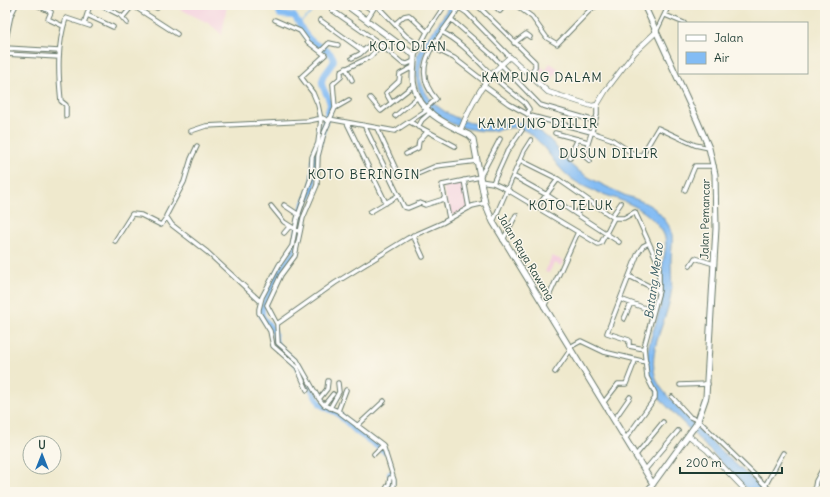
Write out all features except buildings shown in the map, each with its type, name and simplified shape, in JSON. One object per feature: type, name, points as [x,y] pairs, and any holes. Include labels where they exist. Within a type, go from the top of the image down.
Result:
[{"type":"main road","points":[[346,5],[367,19],[414,62]]},
{"type":"main road","name":"Jalan Pemancar","points":[[644,5],[709,148],[717,184],[708,384],[705,405],[698,422],[690,435],[647,492]]},
{"type":"main road","name":"Jalan Raya Rawang","points":[[414,62],[414,85],[418,98],[445,124],[461,130],[473,139],[485,203],[493,222],[653,484]]},
{"type":"street","points":[[5,43],[6,29],[16,5]]},
{"type":"street","points":[[37,5],[51,12],[48,19],[63,26]]},
{"type":"street","points":[[84,24],[90,5]]},
{"type":"street","points":[[100,5],[123,17],[127,24]]},
{"type":"street","points":[[123,17],[132,5],[177,34]]},
{"type":"street","points":[[151,5],[157,8]]},
{"type":"street","points":[[332,5],[332,10],[375,40],[402,63],[407,64],[414,62]]},
{"type":"street","points":[[364,5],[372,10]]},
{"type":"street","points":[[367,19],[376,5]]},
{"type":"street","points":[[477,5],[536,64],[529,76]]},
{"type":"street","points":[[494,5],[500,11],[505,5]]},
{"type":"street","points":[[518,5],[537,22],[547,38],[557,44],[590,10],[598,5]]},
{"type":"street","points":[[522,9],[525,5]]},
{"type":"street","points":[[590,161],[584,158],[598,110],[597,106],[606,90],[635,52],[656,32],[669,5]]},
{"type":"street","points":[[391,102],[386,93],[400,81],[400,74],[414,62],[427,32],[443,6]]},
{"type":"street","points":[[418,127],[435,100],[429,89],[425,73],[426,58],[442,32],[452,20],[458,6],[467,13],[529,76],[548,92],[597,106]]},
{"type":"street","points":[[380,9],[420,46]]},
{"type":"street","points":[[5,12],[12,13]]},
{"type":"street","points":[[87,15],[113,27]]},
{"type":"street","points":[[395,24],[404,16],[409,15],[427,32]]},
{"type":"street","points":[[664,15],[682,22]]},
{"type":"street","points":[[66,116],[66,105],[61,101],[58,57],[63,26],[66,18],[90,26]]},
{"type":"street","points":[[275,20],[300,31],[308,42],[322,50],[325,55],[300,77],[313,93],[326,119],[314,161],[317,185],[307,206],[292,246],[279,265],[260,301],[259,313],[270,331],[273,346],[296,367],[307,390]]},
{"type":"street","points":[[320,20],[363,51]]},
{"type":"street","points":[[452,20],[501,65],[540,105],[595,121]]},
{"type":"street","points":[[442,32],[462,46],[526,103],[529,109],[529,123]]},
{"type":"street","points":[[514,42],[524,34],[530,37]]},
{"type":"street","points":[[352,58],[357,57],[375,40]]},
{"type":"street","points":[[322,50],[330,43],[338,45]]},
{"type":"street","points":[[335,108],[333,84],[341,77],[340,72],[370,57],[380,45]]},
{"type":"street","points":[[432,47],[454,58],[509,104],[529,115],[611,139],[638,156],[642,155],[658,128],[695,145],[709,148]]},
{"type":"street","points":[[5,48],[59,51]]},
{"type":"street","points":[[5,54],[58,57]]},
{"type":"street","points":[[461,130],[466,117],[484,83],[510,57]]},
{"type":"street","points":[[346,68],[352,80]]},
{"type":"street","points":[[370,98],[381,111],[414,85]]},
{"type":"street","points":[[395,116],[418,98]]},
{"type":"street","points":[[349,100],[335,108],[326,119],[317,146],[311,178],[299,215],[295,256],[283,271],[268,303],[276,326],[278,343],[297,360],[319,399],[324,405],[338,411],[382,446],[394,480],[394,485],[389,492]]},
{"type":"street","points":[[191,131],[206,126],[326,119],[395,131],[428,109]]},
{"type":"street","points":[[410,122],[456,146]]},
{"type":"street","points":[[347,123],[386,203]]},
{"type":"street","points":[[365,127],[406,208],[420,203],[425,205],[444,199]]},
{"type":"street","points":[[377,128],[399,176]]},
{"type":"street","points":[[493,183],[507,152],[522,130]]},
{"type":"street","points":[[406,154],[418,148],[419,141],[427,132]]},
{"type":"street","points":[[555,133],[588,142]]},
{"type":"street","points":[[480,179],[500,139]]},
{"type":"street","points":[[570,158],[578,139]]},
{"type":"street","points":[[493,222],[506,189],[531,140]]},
{"type":"street","points":[[116,241],[132,214],[161,225],[184,182],[191,159],[197,146]]},
{"type":"street","points":[[520,160],[558,179],[613,217],[622,218],[635,212],[658,265],[659,291],[644,349],[648,380],[655,393],[655,398],[626,438]]},
{"type":"street","points":[[415,175],[436,166],[477,161]]},
{"type":"street","points":[[685,190],[695,166],[714,166]]},
{"type":"street","points":[[513,176],[547,195],[619,242]]},
{"type":"street","points":[[449,218],[442,185],[464,180],[480,179],[506,189],[538,206],[598,244],[601,243],[621,203]]},
{"type":"street","points":[[538,206],[558,179]]},
{"type":"street","points":[[464,180],[469,208]]},
{"type":"street","points":[[370,212],[399,196]]},
{"type":"street","points":[[576,214],[587,200]]},
{"type":"street","points":[[270,331],[335,283],[413,236],[469,208],[485,203]]},
{"type":"street","points":[[284,205],[299,215]]},
{"type":"street","points":[[272,206],[290,226],[297,231]]},
{"type":"street","points":[[503,240],[516,215]]},
{"type":"street","points":[[166,218],[181,232],[207,252],[260,301]]},
{"type":"street","points":[[284,234],[290,226]]},
{"type":"street","points":[[544,307],[578,232]]},
{"type":"street","points":[[413,236],[423,257]]},
{"type":"street","points":[[644,349],[629,346],[628,339],[607,334],[638,253],[643,246],[649,243]]},
{"type":"street","points":[[690,266],[695,258],[714,264]]},
{"type":"street","points":[[629,276],[659,291]]},
{"type":"street","points":[[620,299],[653,311]]},
{"type":"street","points":[[624,318],[631,303]]},
{"type":"street","points":[[555,372],[571,348],[581,341],[594,348],[635,361],[646,362]]},
{"type":"street","points":[[604,402],[618,384],[626,384],[635,361]]},
{"type":"street","points":[[319,399],[327,389],[328,381]]},
{"type":"street","points":[[330,408],[339,392],[338,383]]},
{"type":"street","points":[[680,385],[708,384]]},
{"type":"street","points":[[338,411],[346,390]]},
{"type":"street","points":[[324,405],[332,394]]},
{"type":"street","points":[[614,420],[630,397]]},
{"type":"street","points":[[672,397],[690,417],[698,422],[772,492]]},
{"type":"street","points":[[357,426],[384,401]]},
{"type":"street","points":[[636,455],[663,422]]},
{"type":"street","points":[[645,470],[678,431]]},
{"type":"street","points":[[690,435],[708,450],[748,492]]},
{"type":"street","points":[[374,454],[382,446]]},
{"type":"street","points":[[765,486],[784,453]]},
{"type":"street","points":[[814,492],[816,481],[822,470]]},
{"type":"street","points":[[384,492],[389,484],[390,478]]},
{"type":"shaded area","points":[[172,5],[227,5],[222,35],[210,24]]},
{"type":"shaded area","points":[[550,63],[559,69],[546,88],[531,75],[538,65],[546,70]]},
{"type":"shaded area","points":[[463,182],[469,208],[450,217],[443,186]]},
{"type":"shaded area","points":[[552,256],[564,261],[562,266],[554,263],[549,273],[545,272]]},
{"type":"water","name":"Batang Merao","points":[[449,5],[455,5],[446,23],[424,54],[421,63],[420,73],[422,84],[427,94],[434,103],[443,110],[464,121],[486,125],[518,122],[528,125],[549,139],[575,169],[613,190],[647,204],[655,209],[664,219],[672,234],[672,280],[668,309],[655,348],[654,368],[656,378],[665,393],[694,425],[766,492],[750,492],[660,399],[654,387],[649,374],[647,359],[650,340],[661,305],[662,267],[666,244],[664,235],[658,225],[644,212],[634,206],[581,185],[565,174],[541,144],[528,132],[517,128],[489,131],[465,128],[455,125],[437,115],[424,100],[417,82],[417,56],[443,17]]},
{"type":"waterway","points":[[282,5],[279,11],[280,15],[294,16],[307,36],[331,54],[334,60],[322,80],[322,85],[330,105],[314,159],[313,188],[303,207],[293,254],[280,269],[262,308],[262,316],[274,332],[276,344],[299,367],[321,405],[337,413],[357,432],[384,451]]},
{"type":"waterway","points":[[298,24],[313,12],[316,5]]},
{"type":"waterway","points":[[387,492],[392,480],[390,473]]},
{"type":"district","name":"KOTO DIAN","points":[[408,46]]},
{"type":"district","name":"KAMPUNG DALAM","points":[[542,77]]},
{"type":"district","name":"KAMPUNG DIILIR","points":[[538,123]]},
{"type":"district","name":"DUSUN DIILIR","points":[[609,153]]},
{"type":"district","name":"KOTO BERINGIN","points":[[364,174]]},
{"type":"district","name":"KOTO TELUK","points":[[571,205]]}]
